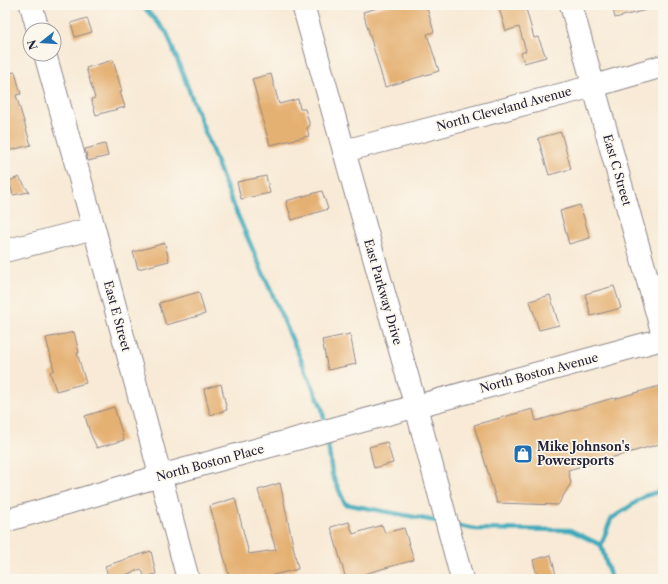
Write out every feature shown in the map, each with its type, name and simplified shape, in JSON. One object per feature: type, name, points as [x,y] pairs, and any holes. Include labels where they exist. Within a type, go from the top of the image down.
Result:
[{"type":"street","points":[[31,5],[36,22]]},
{"type":"street","name":"East Parkway Drive","points":[[303,5],[416,407],[462,579]]},
{"type":"street","name":"East C Street","points":[[571,5],[663,335]]},
{"type":"street","name":"East E Street","points":[[47,62],[94,228],[188,579]]},
{"type":"street","name":"North Cleveland Avenue","points":[[344,150],[594,86],[663,66]]},
{"type":"street","points":[[5,251],[94,228]]},
{"type":"street","name":"North Boston Avenue","points":[[416,407],[663,339]]},
{"type":"street","name":"North Boston Place","points":[[5,521],[160,476],[416,407]]},
{"type":"building","points":[[388,5],[426,5],[434,32],[427,34],[439,71],[385,87],[363,12]]},
{"type":"building","points":[[498,5],[525,5],[534,38],[538,37],[546,57],[524,63],[521,53],[526,51],[519,27],[506,31]]},
{"type":"building","points":[[612,5],[649,5],[650,9],[615,18]]},
{"type":"building","points":[[87,18],[92,32],[75,37],[71,23]]},
{"type":"building","points":[[113,60],[125,107],[96,115],[91,99],[95,98],[86,68]]},
{"type":"building","points":[[5,68],[8,68],[10,73],[15,72],[21,94],[16,95],[31,145],[8,151],[5,142]]},
{"type":"building","points":[[271,74],[279,104],[298,99],[300,109],[305,109],[310,126],[307,128],[309,136],[270,145],[252,79]]},
{"type":"building","points":[[561,132],[571,169],[549,175],[538,138]]},
{"type":"building","points":[[105,144],[108,156],[88,161],[85,149]]},
{"type":"building","points":[[266,176],[270,193],[241,199],[237,182]]},
{"type":"building","points":[[19,177],[29,192],[13,195],[9,181]]},
{"type":"building","points":[[322,191],[328,209],[292,220],[286,201]]},
{"type":"building","points":[[580,205],[590,238],[569,244],[560,211]]},
{"type":"building","points":[[165,243],[169,261],[138,269],[133,252]]},
{"type":"building","points":[[614,286],[621,308],[591,316],[585,294]]},
{"type":"building","points":[[199,292],[205,314],[166,325],[159,303]]},
{"type":"building","points":[[550,295],[559,325],[539,330],[530,301]]},
{"type":"building","points":[[74,332],[79,353],[77,353],[86,383],[56,391],[50,372],[54,370],[46,338]]},
{"type":"building","points":[[350,334],[356,364],[328,370],[322,340]]},
{"type":"building","points":[[221,384],[227,410],[210,415],[204,389]]},
{"type":"building","points":[[663,385],[663,443],[568,470],[571,483],[558,505],[497,503],[474,425],[533,409],[536,421]]},
{"type":"building","points":[[114,407],[124,440],[97,448],[90,433],[85,416]]},
{"type":"building","points":[[387,442],[393,463],[374,468],[369,447]]},
{"type":"building","points":[[280,483],[298,569],[257,579],[230,579],[210,506],[235,498],[249,554],[276,550],[258,490]]},
{"type":"building","points":[[349,522],[353,534],[382,525],[385,533],[404,528],[414,560],[346,579],[331,527]]},
{"type":"building","points":[[151,551],[156,574],[145,577],[141,569],[115,579],[109,579],[105,566]]},
{"type":"building","points":[[551,555],[557,579],[538,579],[533,560]]},
{"type":"waterway","points":[[142,5],[167,33],[232,202],[322,408],[325,425]]},
{"type":"waterway","points":[[327,436],[332,474],[345,504],[441,522]]},
{"type":"waterway","points":[[611,579],[601,545],[611,519],[645,496],[663,490]]},
{"type":"waterway","points":[[454,525],[475,529],[570,530],[601,545]]},
{"type":"place","name":"Mike Johnson's Powersports","points":[[523,454]]}]
